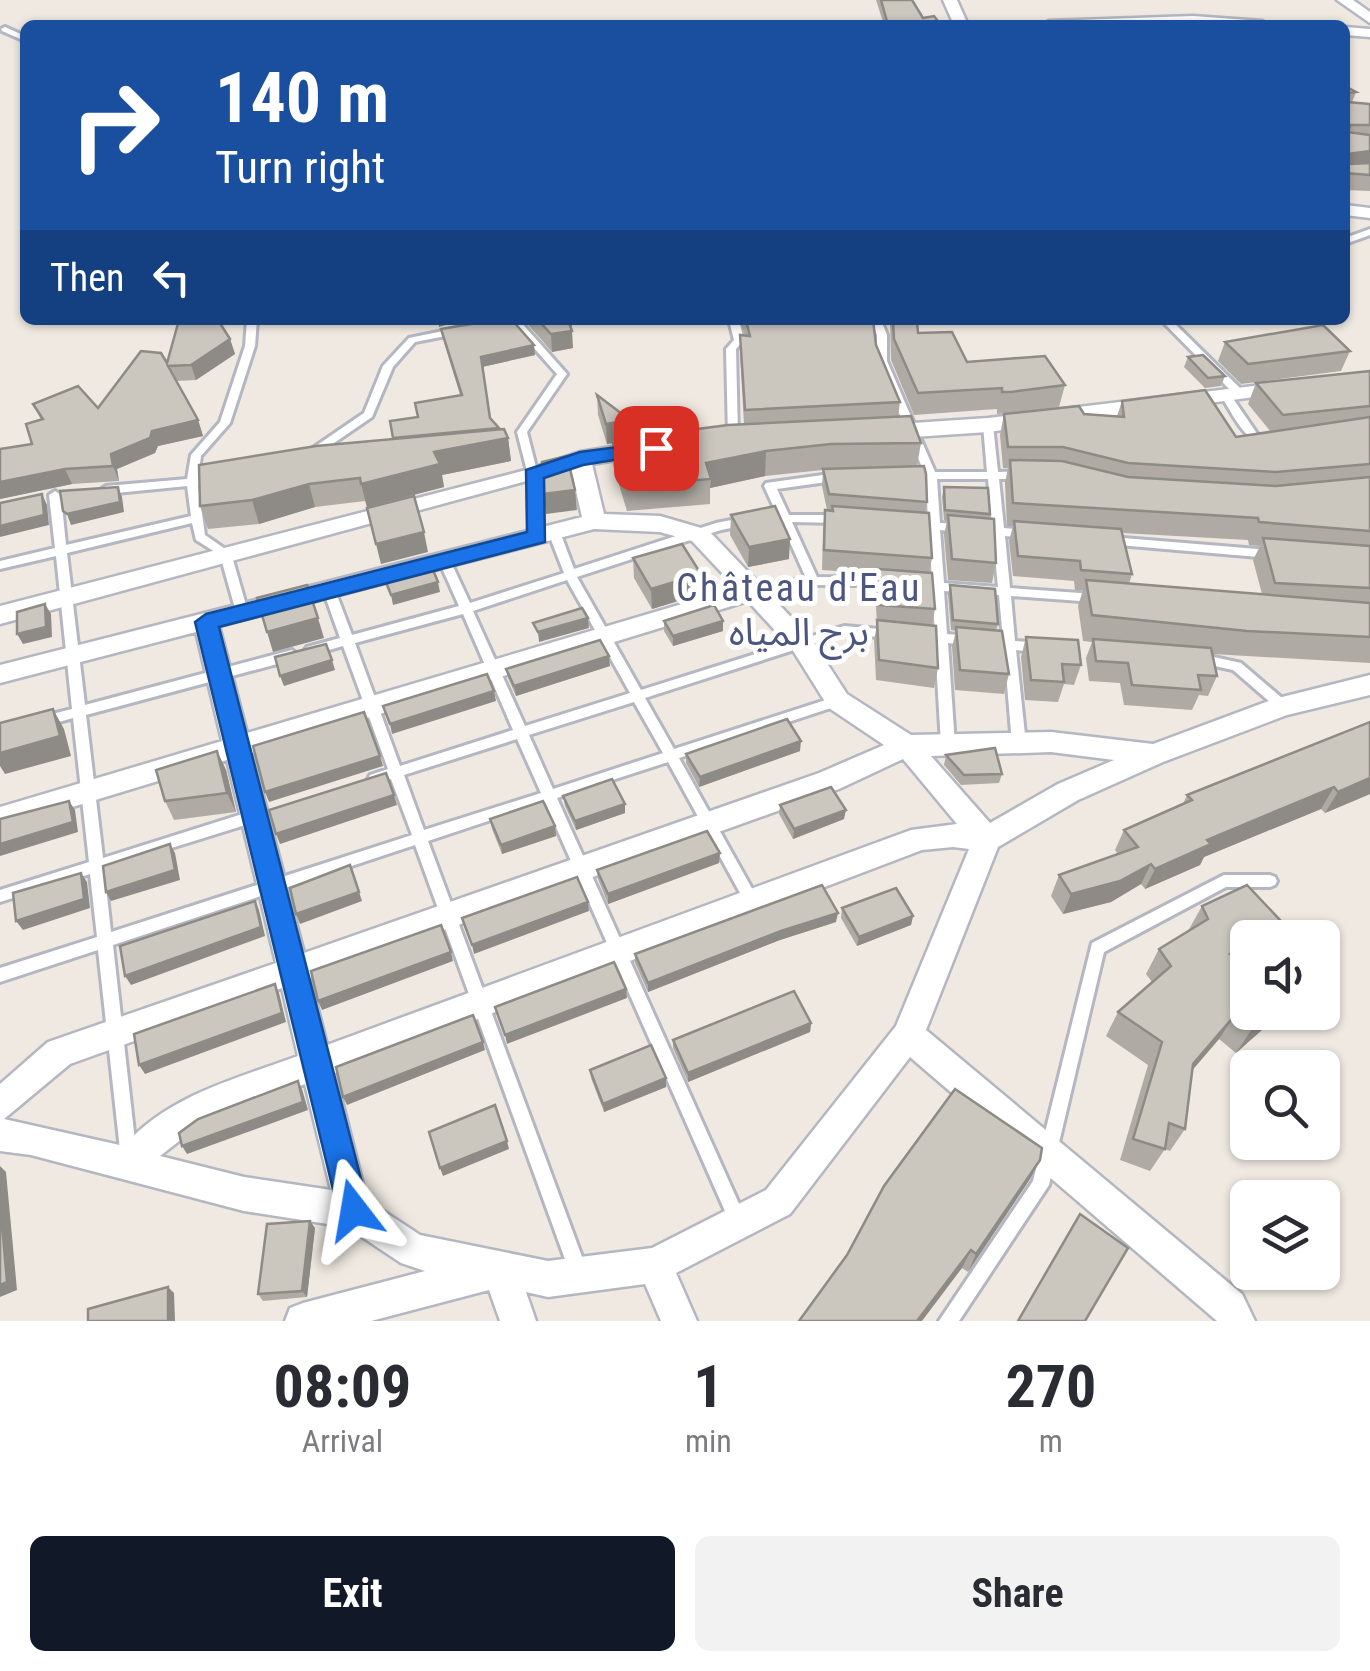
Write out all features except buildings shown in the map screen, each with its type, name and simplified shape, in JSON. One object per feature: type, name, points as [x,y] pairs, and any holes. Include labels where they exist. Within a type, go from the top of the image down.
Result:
[{"type":"street","points":[[1344,0],[1370,19]]},
{"type":"street","points":[[860,432],[988,425],[1314,384]]},
{"type":"street","points":[[0,615],[534,475],[580,459],[676,445]]},
{"type":"street","points":[[580,459],[594,521]]},
{"type":"street","points":[[0,674],[594,521],[660,524],[700,535],[802,643],[838,700],[907,746],[987,839]]},
{"type":"street","points":[[0,818],[606,639],[751,592]]},
{"type":"street","points":[[206,622],[238,748],[264,814],[272,886],[354,1210]]},
{"type":"street","points":[[130,1166],[154,1137],[190,1112],[750,898],[921,838],[954,835],[987,839],[1068,792],[1154,756],[1284,706],[1370,686]]},
{"type":"street","points":[[0,1106],[58,1053],[828,780],[907,746],[1051,742],[1154,756]]},
{"type":"street","points":[[0,1135],[31,1139],[244,1194],[354,1210],[412,1250],[548,1280],[655,1265],[778,1202],[908,1034],[987,839]]},
{"type":"street","points":[[908,1034],[1229,1307],[1238,1321]]},
{"type":"street","points":[[655,1265],[680,1321]]},
{"type":"street","points":[[303,1321],[500,1269]]},
{"type":"street","points":[[500,1269],[518,1321]]},
{"type":"lane","points":[[6,28],[20,36]]},
{"type":"lane","points":[[242,612],[226,553],[203,541],[194,519],[192,484],[196,455],[225,423],[250,346],[252,325]]},
{"type":"lane","points":[[518,325],[562,374],[522,432],[546,534],[750,898]]},
{"type":"lane","points":[[732,437],[730,359],[731,349],[740,340],[736,325]]},
{"type":"lane","points":[[878,325],[882,361],[931,476],[948,745]]},
{"type":"lane","points":[[1170,325],[1233,395],[1254,437],[1280,446]]},
{"type":"lane","points":[[330,460],[297,464],[368,415],[388,366],[412,340],[474,327]]},
{"type":"lane","points":[[988,425],[1019,744]]},
{"type":"lane","points":[[507,444],[525,443]]},
{"type":"lane","points":[[897,476],[1041,476]]},
{"type":"lane","points":[[813,581],[770,486],[846,477]]},
{"type":"lane","points":[[93,491],[226,478]]},
{"type":"lane","points":[[36,499],[73,492]]},
{"type":"lane","points":[[55,495],[130,1166]]},
{"type":"lane","points":[[32,725],[466,609],[720,526],[784,515],[859,520]]},
{"type":"lane","points":[[0,564],[194,519]]},
{"type":"lane","points":[[897,523],[1036,535]]},
{"type":"lane","points":[[1093,540],[1284,555]]},
{"type":"lane","points":[[445,560],[738,1222]]},
{"type":"lane","points":[[751,592],[813,581],[1117,600]]},
{"type":"lane","points":[[328,590],[580,1275]]},
{"type":"lane","points":[[361,784],[844,630],[1066,650]]},
{"type":"lane","points":[[1184,658],[1237,666],[1284,706]]},
{"type":"lane","points":[[0,976],[838,700]]},
{"type":"lane","points":[[0,896],[264,814]]},
{"type":"lane","points":[[948,1321],[1040,1185],[1097,948],[1224,881],[1270,881]]},
{"type":"district","name":"Château d'Eau برج المياه","points":[[799,610]]},
{"type":"route","points":[[354,1210],[206,622],[538,536],[534,475],[580,459],[656,448]]}]
